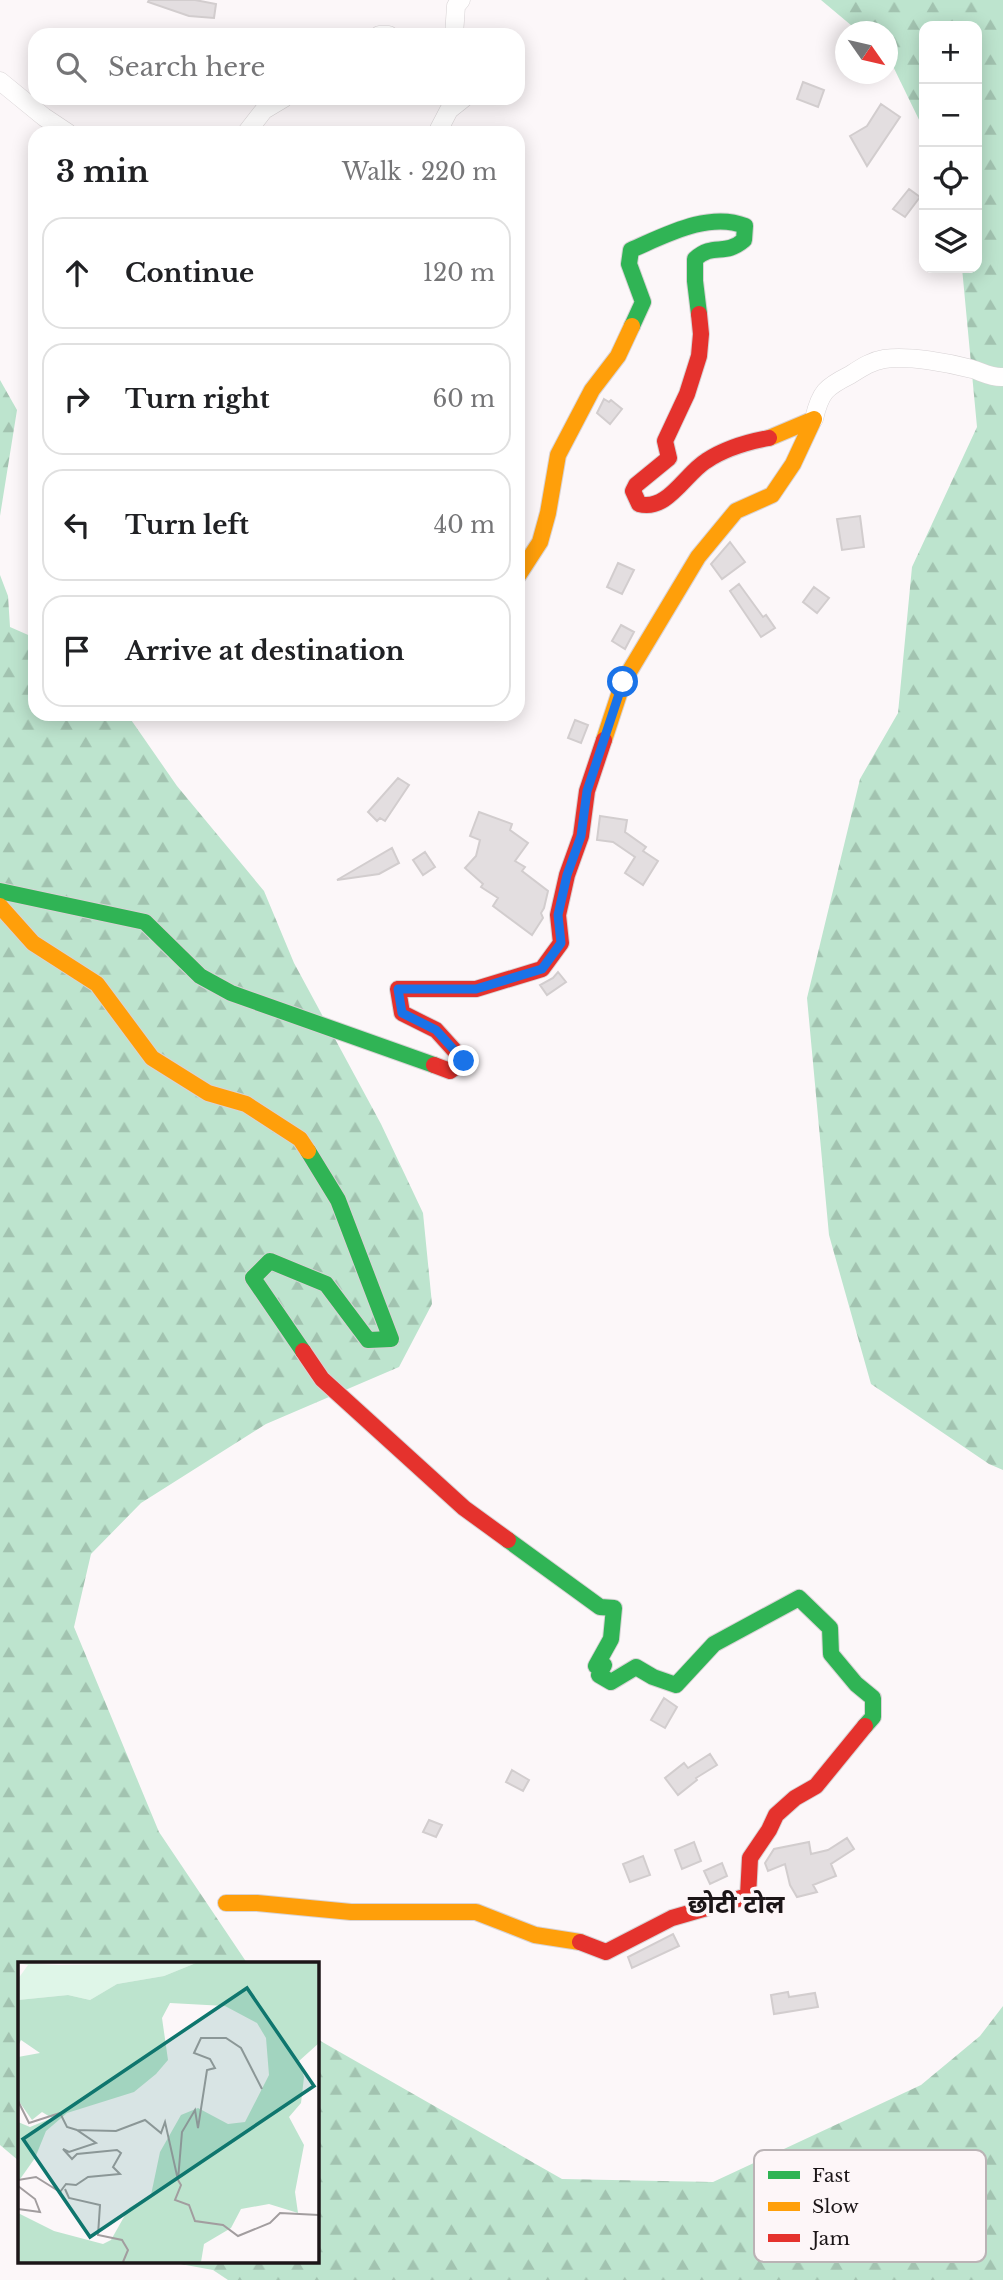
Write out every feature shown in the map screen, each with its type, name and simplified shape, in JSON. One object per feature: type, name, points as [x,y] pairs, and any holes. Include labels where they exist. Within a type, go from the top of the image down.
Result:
[{"type":"street","points":[[454,28],[456,6],[461,0]]},
{"type":"street","points":[[0,81],[28,104]]},
{"type":"street","points":[[29,105],[58,126]]},
{"type":"street","points":[[252,126],[264,110],[272,105]]},
{"type":"street","points":[[441,126],[449,110],[455,105]]},
{"type":"street","points":[[525,565],[540,542],[558,455],[592,390],[618,356],[643,302],[629,264],[632,250],[714,222],[730,221],[745,226],[744,240],[733,249],[705,250],[695,259],[701,346],[684,403],[665,441],[669,458],[636,485],[633,491],[639,503],[646,506],[661,502],[705,461],[747,442],[770,438],[814,419]]},
{"type":"street","points":[[0,891],[145,922],[200,976],[231,993],[450,1071],[464,1061],[436,1030],[402,1013],[398,989],[476,989],[542,969],[561,943],[558,915],[567,875],[581,836],[587,791],[623,682],[698,557],[736,511],[772,495],[793,464],[814,419],[817,405],[832,383],[867,364],[884,359],[947,364],[996,378],[1003,377]]},
{"type":"street","points":[[0,906],[33,943],[97,984],[152,1058],[208,1093],[246,1104],[300,1139],[338,1200],[391,1339],[368,1340],[326,1284],[270,1261],[253,1278],[322,1379],[464,1508],[600,1608],[614,1608],[615,1631],[607,1651],[596,1666],[604,1665],[599,1675],[611,1682],[636,1667],[653,1677],[676,1685],[714,1644],[799,1598],[830,1628],[831,1654],[856,1684],[873,1698],[873,1717],[816,1787],[795,1798],[776,1815],[750,1858],[748,1895],[672,1918],[606,1952],[585,1943],[535,1935],[476,1912],[351,1912],[257,1903],[226,1903]]},
{"type":"green space","points":[[821,0],[1003,0],[1003,1470],[989,1464],[871,1384],[829,1235],[807,998],[860,779],[898,713],[912,567],[977,427],[962,273],[982,273],[982,21],[919,21],[919,120],[898,77],[898,21],[846,21]]},
{"type":"green space","points":[[0,380],[17,410],[0,516]]},
{"type":"green space","points":[[0,575],[8,596],[10,627],[28,635],[28,721],[132,721],[177,786],[264,891],[294,963],[381,1124],[423,1213],[432,1304],[399,1367],[266,1424],[141,1503],[91,1554],[74,1627],[159,1832],[246,1962],[18,1962],[18,2160],[0,2145]]},
{"type":"green space","points":[[1003,2006],[1003,2280],[228,2280],[213,2270],[169,2262],[318,2262],[318,2040],[562,2179],[713,2182],[754,2163],[754,2262],[986,2262],[986,2150],[782,2150],[921,2085],[980,2036]]},
{"type":"building","points":[[195,0],[216,4],[214,18],[189,16],[148,2]]},
{"type":"building","points":[[803,82],[824,90],[818,107],[797,99]]},
{"type":"building","points":[[881,104],[900,117],[867,166],[850,136],[867,126]]},
{"type":"building","points":[[909,189],[919,196],[905,217],[893,209]]},
{"type":"building","points":[[604,399],[609,402],[611,400],[622,409],[610,424],[597,413]]},
{"type":"building","points":[[860,516],[864,547],[842,550],[837,519]]},
{"type":"building","points":[[730,542],[745,562],[722,579],[711,564]]},
{"type":"building","points":[[618,563],[634,570],[622,594],[607,587]]},
{"type":"building","points":[[739,584],[763,617],[766,615],[775,628],[761,637],[730,591]]},
{"type":"building","points":[[814,587],[829,598],[817,613],[803,602]]},
{"type":"building","points":[[621,625],[634,632],[625,649],[612,641]]},
{"type":"building","points":[[575,720],[588,725],[581,743],[568,738]]},
{"type":"building","points":[[398,778],[409,785],[385,821],[380,818],[377,821],[368,812]]},
{"type":"building","points":[[479,812],[512,824],[510,830],[528,843],[515,861],[525,867],[522,871],[548,891],[541,913],[543,918],[532,935],[493,906],[498,898],[481,887],[483,884],[465,868],[476,856],[480,840],[470,836]]},
{"type":"building","points":[[600,816],[627,820],[625,832],[646,847],[643,851],[658,861],[643,885],[625,873],[635,857],[613,842],[597,840]]},
{"type":"building","points":[[392,848],[399,863],[379,874],[337,880]]},
{"type":"building","points":[[425,852],[435,867],[423,875],[413,860]]},
{"type":"building","points":[[558,972],[566,982],[547,995],[540,985]]},
{"type":"building","points":[[664,1698],[677,1707],[665,1728],[651,1720]]},
{"type":"building","points":[[710,1754],[717,1765],[696,1778],[697,1780],[678,1795],[665,1778],[684,1763],[688,1768]]},
{"type":"building","points":[[512,1770],[529,1780],[523,1791],[506,1782]]},
{"type":"building","points":[[429,1820],[442,1825],[436,1837],[423,1832]]},
{"type":"building","points":[[847,1838],[854,1849],[831,1864],[836,1876],[813,1885],[817,1892],[797,1897],[790,1885],[785,1864],[768,1871],[765,1863],[774,1849],[809,1842],[811,1854],[828,1850]]},
{"type":"building","points":[[694,1842],[701,1861],[682,1869],[675,1850]]},
{"type":"building","points":[[643,1856],[650,1875],[630,1882],[623,1864]]},
{"type":"building","points":[[722,1863],[727,1876],[710,1884],[704,1871]]},
{"type":"building","points":[[673,1934],[679,1946],[632,1968],[628,1957]]},
{"type":"building","points":[[788,1992],[789,1997],[815,1993],[818,2007],[774,2014],[771,1995]]},
{"type":"traffic: fast","points":[[632,326],[643,302],[629,264],[631,250],[672,232],[702,223],[717,221],[745,226],[744,240],[737,245],[708,251],[695,259],[699,314]]},
{"type":"traffic: fast","points":[[0,891],[145,922],[200,976],[231,993],[434,1065]]},
{"type":"traffic: fast","points":[[303,1351],[253,1278],[270,1261],[326,1284],[368,1340],[391,1339],[338,1200],[308,1151]]},
{"type":"traffic: fast","points":[[508,1540],[600,1607],[614,1608],[611,1639],[596,1666],[604,1665],[599,1675],[611,1682],[636,1667],[653,1677],[676,1685],[714,1644],[799,1598],[830,1628],[831,1654],[856,1684],[873,1698],[873,1717],[865,1726]]},
{"type":"traffic: slow","points":[[525,565],[540,542],[558,455],[592,390],[618,356],[632,326]]},
{"type":"traffic: slow","points":[[604,740],[623,682],[698,557],[736,511],[772,495],[793,464],[814,419],[769,438]]},
{"type":"traffic: slow","points":[[0,906],[33,943],[97,984],[152,1058],[208,1093],[246,1104],[300,1139],[308,1151]]},
{"type":"traffic: slow","points":[[226,1903],[257,1903],[351,1912],[476,1912],[535,1935],[580,1942]]},
{"type":"traffic: jam","points":[[699,314],[699,356],[687,394],[665,441],[669,458],[636,485],[633,491],[639,504],[649,505],[667,497],[698,467],[720,453],[769,438]]},
{"type":"traffic: jam","points":[[434,1065],[450,1071],[464,1061],[436,1030],[402,1013],[398,989],[476,989],[542,969],[561,943],[558,915],[567,875],[581,836],[587,791],[604,740]]},
{"type":"traffic: jam","points":[[303,1351],[322,1379],[464,1508],[508,1540]]},
{"type":"traffic: jam","points":[[580,1942],[606,1952],[672,1918],[748,1896],[750,1858],[776,1815],[795,1798],[816,1786],[865,1726]]},
{"type":"district","name":"छोटी टोल","points":[[736,1904]]},
{"type":"route","points":[[464,1061],[436,1030],[402,1013],[398,989],[476,989],[542,969],[561,943],[558,915],[567,875],[581,836],[587,791],[623,682]]}]
